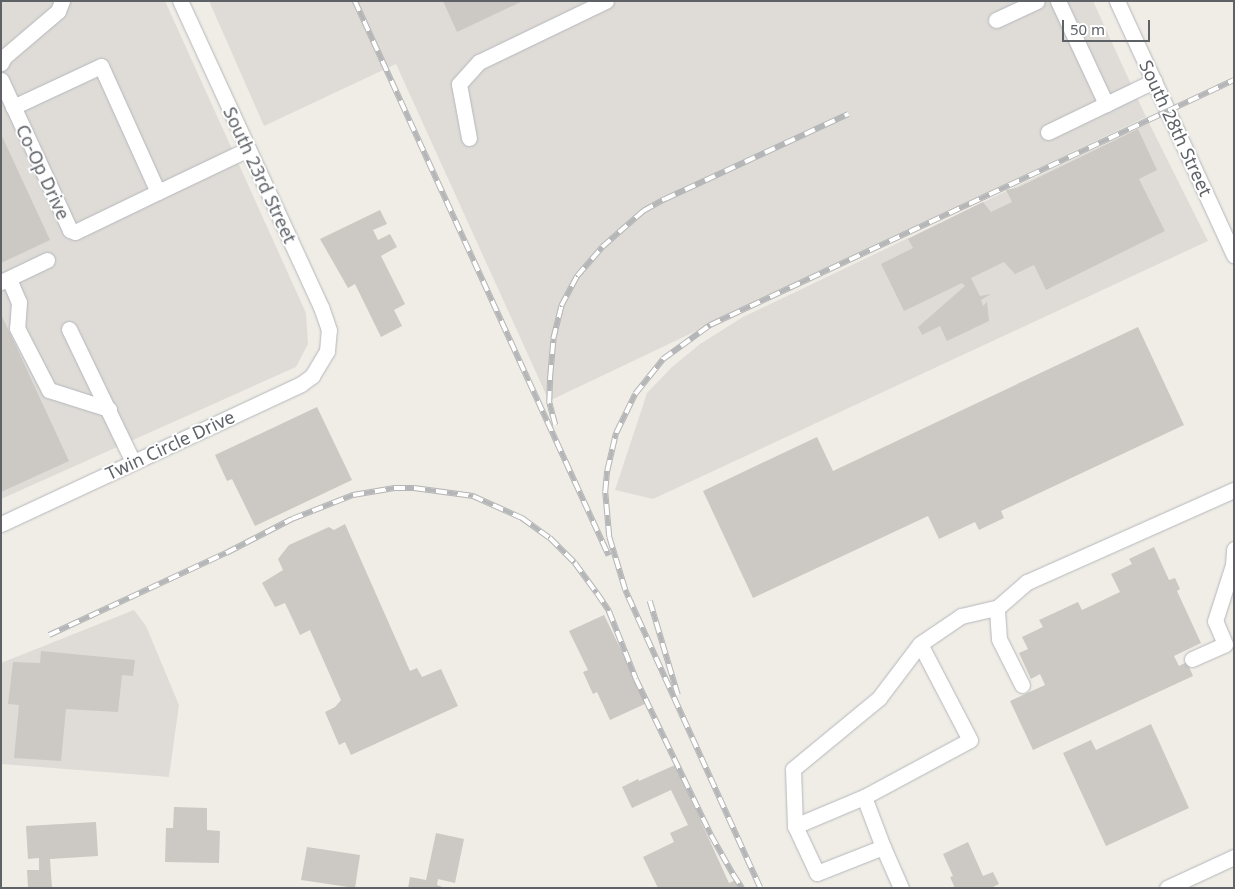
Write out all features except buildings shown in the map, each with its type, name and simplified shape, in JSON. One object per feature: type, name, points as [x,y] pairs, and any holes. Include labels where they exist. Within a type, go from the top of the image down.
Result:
[{"type":"street","name":"South 23rd Street","points":[[180,1],[321,307],[329,330],[326,351]]},
{"type":"street","points":[[468,138],[459,84],[478,62],[606,1]]},
{"type":"street","points":[[996,20],[1037,1]]},
{"type":"street","points":[[1058,1],[1106,104]]},
{"type":"street","name":"South 28th Street","points":[[1117,1],[1234,255]]},
{"type":"street","points":[[1,63],[4,57],[56,4]]},
{"type":"street","points":[[13,108],[101,66],[158,192],[248,149]]},
{"type":"street","name":"Co-Op Drive","points":[[1,80],[70,230],[74,232],[158,192]]},
{"type":"street","points":[[1048,132],[1154,81]]},
{"type":"street","points":[[47,260],[5,280],[19,302],[18,328],[49,390],[109,409]]},
{"type":"street","points":[[69,329],[133,462]]},
{"type":"street","name":"Twin Circle Drive","points":[[1,524],[301,384],[312,376],[326,351]]},
{"type":"street","points":[[883,847],[817,873],[796,826],[793,769],[879,698],[920,644],[961,616],[997,608],[1028,582],[1234,490]]},
{"type":"street","points":[[1192,659],[1225,644],[1215,621],[1233,566],[1234,549]]},
{"type":"street","points":[[997,608],[999,638],[1022,685]]},
{"type":"street","points":[[796,826],[864,797],[970,740],[920,644]]},
{"type":"street","points":[[864,797],[901,888]]},
{"type":"street","points":[[1167,888],[1234,857]]},
{"type":"shaded area","points":[[1,1],[165,1],[306,313],[308,344],[296,367],[1,499]]},
{"type":"shaded area","points":[[209,1],[1093,1],[1146,117],[549,401],[396,64],[264,126]]},
{"type":"shaded area","points":[[1149,123],[1208,241],[653,499],[615,490],[647,393],[672,367],[700,344],[743,317]]},
{"type":"shaded area","points":[[134,610],[146,626],[179,705],[169,777],[1,764],[1,663]]},
{"type":"railway","points":[[355,1],[609,556]]},
{"type":"railway","points":[[760,888],[625,590],[609,537],[605,492],[607,471],[616,433],[635,394],[663,359],[710,325],[1234,80]]},
{"type":"railway","points":[[555,425],[549,402],[550,376],[553,339],[561,306],[577,276],[602,247],[643,211],[665,199],[848,114]]},
{"type":"railway","points":[[49,635],[226,553],[292,519],[353,495],[394,488],[414,488],[473,496],[522,518],[550,538],[575,563],[597,593],[609,611],[636,679],[711,835],[742,888]]},
{"type":"railway","points":[[650,601],[678,695]]}]
